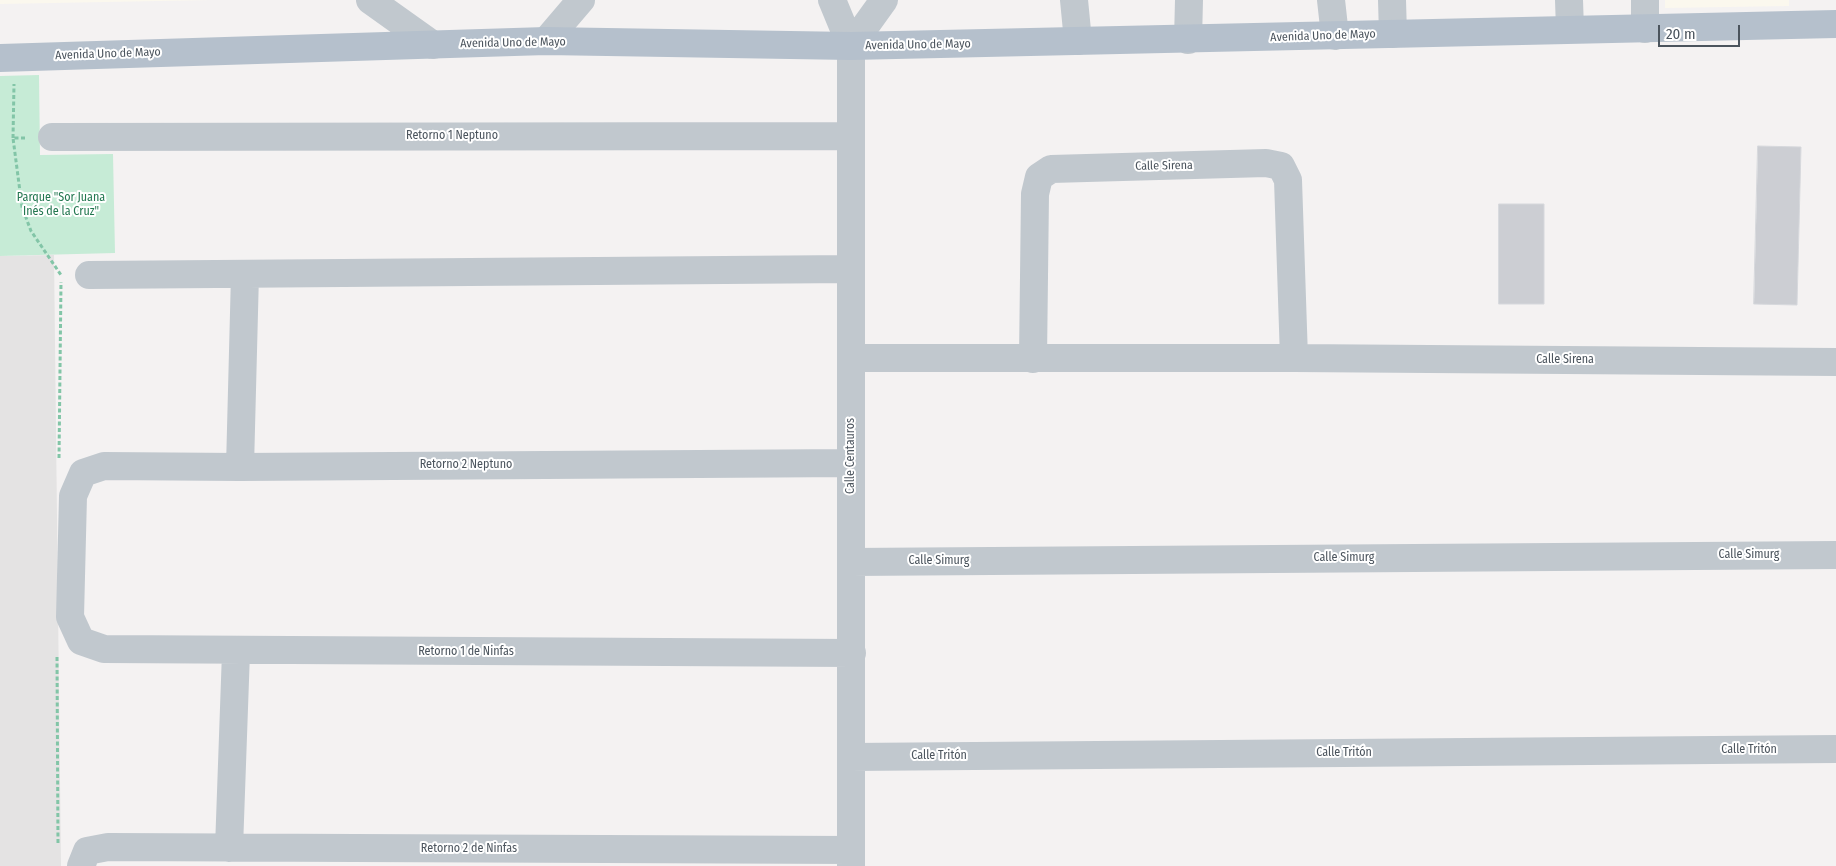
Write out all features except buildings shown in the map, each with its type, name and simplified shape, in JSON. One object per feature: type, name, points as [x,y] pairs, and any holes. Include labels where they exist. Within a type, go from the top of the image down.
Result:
[{"type":"main road","name":"Avenida Uno de Mayo","points":[[7,58],[546,41],[850,46],[1188,40],[1570,29],[1836,24]]},
{"type":"street","points":[[370,0],[433,44]]},
{"type":"street","points":[[546,41],[582,0]]},
{"type":"street","points":[[832,0],[850,46]]},
{"type":"street","points":[[850,46],[884,0]]},
{"type":"street","points":[[1074,0],[1078,41]]},
{"type":"street","points":[[1188,40],[1189,0]]},
{"type":"street","points":[[1331,0],[1335,36]]},
{"type":"street","points":[[1392,0],[1393,34]]},
{"type":"street","points":[[1569,0],[1570,29]]},
{"type":"street","points":[[1645,0],[1645,29]]},
{"type":"street","name":"Calle Centauros","points":[[850,46],[851,858]]},
{"type":"street","name":"Retorno 1 Neptuno","points":[[52,137],[851,136]]},
{"type":"street","name":"Calle Sirena","points":[[1033,359],[1035,194],[1039,177],[1051,169],[1266,163],[1281,166],[1288,180],[1294,358]]},
{"type":"street","points":[[88,276],[851,269]]},
{"type":"street","points":[[240,467],[245,274]]},
{"type":"street","name":"Calle Sirena","points":[[851,358],[1294,358],[1836,362]]},
{"type":"street","name":"Retorno 2 Neptuno","points":[[81,641],[70,617],[73,496],[83,473],[104,466],[240,467],[851,463]]},
{"type":"street","name":"Calle Simurg","points":[[851,562],[1836,555]]},
{"type":"street","name":"Retorno 1 de Ninfas","points":[[81,641],[104,649],[236,652],[852,653]]},
{"type":"street","points":[[229,848],[236,652]]},
{"type":"street","name":"Calle Tritón","points":[[851,756],[1836,749]]},
{"type":"street","name":"Retorno 2 de Ninfas","points":[[84,859],[108,847],[851,858]]},
{"type":"path","points":[[7,58],[13,138]]},
{"type":"shaded area","points":[[0,0],[211,0],[0,4]]},
{"type":"shaded area","points":[[1665,0],[1789,0],[1789,6],[1665,8]]},
{"type":"shaded area","points":[[54,255],[61,866],[0,866],[0,256]]},
{"type":"green space","name":"Parque \"Sor Juana Inés de la Cruz\"","points":[[39,75],[40,155],[113,154],[115,253],[0,256],[0,76]]}]
